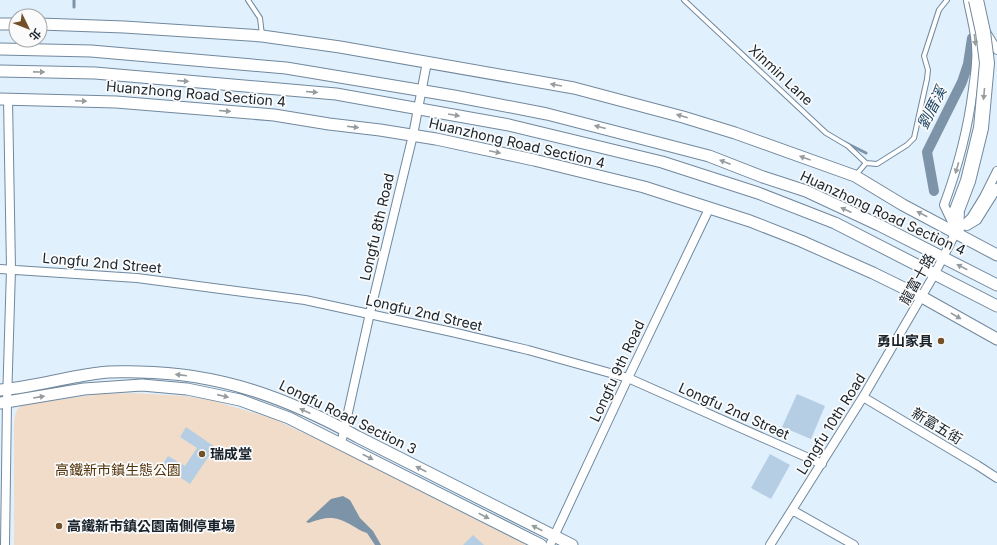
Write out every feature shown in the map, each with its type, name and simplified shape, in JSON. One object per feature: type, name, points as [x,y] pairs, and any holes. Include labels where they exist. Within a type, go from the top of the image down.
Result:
[{"type":"highway","points":[[956,232],[957,210],[968,182],[981,128],[987,63],[983,32],[971,0]]},
{"type":"street","points":[[971,0],[997,50]]},
{"type":"street","points":[[956,232],[944,205],[956,174],[969,119],[976,61],[971,0]]},
{"type":"street","name":"Huanzhong Road Section 4","points":[[48,24],[124,27],[262,36],[340,46],[574,88],[683,117],[735,133],[855,176],[903,205],[997,255]]},
{"type":"street","name":"Huanzhong Road Section 4","points":[[0,49],[91,51],[286,68],[547,114],[709,156],[763,177],[806,191],[943,257],[997,285]]},
{"type":"street","name":"Longfu 8th Road","points":[[342,444],[370,313],[419,109],[427,62]]},
{"type":"street","name":"Huanzhong Road Section 4","points":[[0,71],[95,73],[336,94],[509,125],[662,162],[758,192],[835,223],[997,306]]},
{"type":"street","name":"Huanzhong Road Section 4","points":[[4,99],[116,102],[274,115],[413,135],[534,160],[644,188],[750,221],[813,246],[922,296],[997,339]]},
{"type":"street","points":[[4,99],[11,269],[4,390],[5,545]]},
{"type":"street","points":[[956,232],[971,218],[984,197],[997,171]]},
{"type":"street","points":[[956,232],[977,220],[997,188]]},
{"type":"street","name":"Longfu 9th Road","points":[[552,541],[709,209]]},
{"type":"street","name":"龍富十路","points":[[863,397],[934,275],[956,232]]},
{"type":"street","name":"Longfu 2nd Street","points":[[0,269],[137,278],[305,300],[342,309],[370,313],[528,350],[628,378],[822,464]]},
{"type":"street","name":"Longfu Road Section 3","points":[[4,390],[99,373],[164,372],[199,377],[246,388],[288,403],[345,430],[552,541],[572,545]]},
{"type":"street","name":"Longfu Road Section 3","points":[[4,403],[84,389],[118,386],[187,389],[240,400],[289,418],[542,545]]},
{"type":"street","name":"Longfu 10th Road","points":[[770,545],[863,397]]},
{"type":"street","name":"新富五街","points":[[863,397],[997,478]]},
{"type":"street","points":[[792,510],[854,545]]},
{"type":"lane","points":[[248,0],[260,18],[262,36]]},
{"type":"lane","name":"Xinmin Lane","points":[[684,0],[826,133],[848,146],[866,163]]},
{"type":"lane","points":[[855,176],[866,163],[877,164],[907,145],[914,138],[927,79],[928,70],[924,56],[939,10],[947,0]]},
{"type":"green space","name":"高鐵新市鎮生態公園","points":[[132,393],[185,396],[214,401],[274,419],[333,447],[526,545],[14,545],[14,423],[17,410],[29,404],[100,394]]},
{"type":"water","points":[[343,496],[350,500],[360,518],[373,531],[381,545],[375,545],[367,533],[342,520],[327,518],[309,523],[306,522],[331,499]]},
{"type":"building","points":[[797,394],[825,406],[811,439],[782,427]]},
{"type":"building","name":"瑞成堂","points":[[186,427],[215,447],[190,484],[162,465],[168,456],[185,466],[197,448],[180,437]]},
{"type":"building","points":[[770,454],[790,465],[771,499],[751,488]]},
{"type":"building","points":[[473,535],[484,545],[463,545]]},
{"type":"waterway","points":[[74,0],[74,7]]},
{"type":"waterway","name":"劉厝溪","points":[[934,191],[927,152],[962,82],[968,64],[972,38]]},
{"type":"waterway","points":[[844,142],[866,153]]},
{"type":"place","name":"勇山家具","points":[[941,341]]},
{"type":"place","name":"瑞成堂","points":[[202,454]]},
{"type":"place","name":"高鐵新市鎮公園南側停車場","points":[[59,526]]}]
